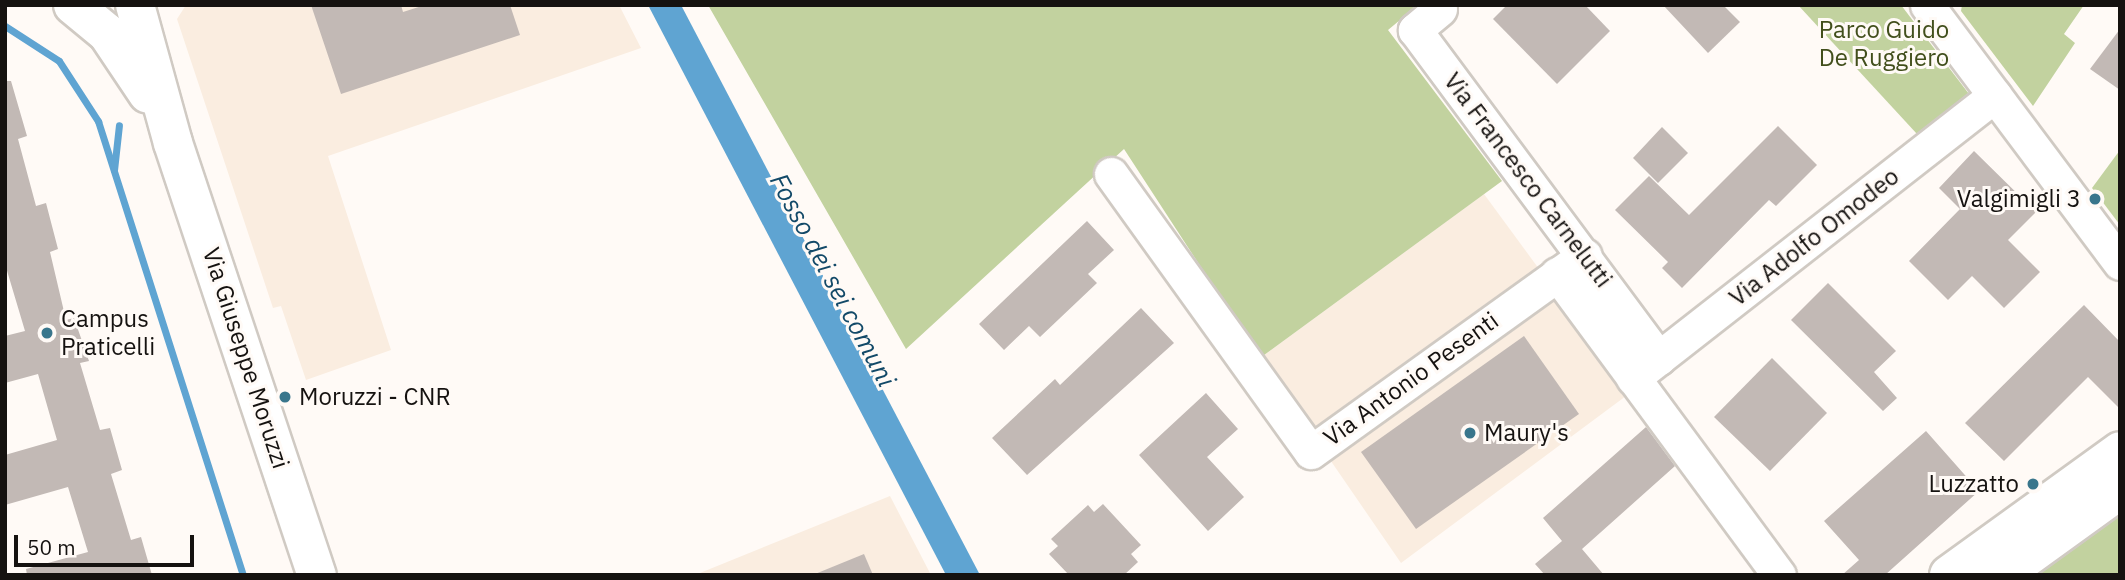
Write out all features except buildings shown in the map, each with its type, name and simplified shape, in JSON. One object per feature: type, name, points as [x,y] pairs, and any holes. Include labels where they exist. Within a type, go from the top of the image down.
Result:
[{"type":"main road","name":"Via Giuseppe Moruzzi","points":[[73,5],[123,53],[173,143]]},
{"type":"main road","name":"Via Giuseppe Moruzzi","points":[[135,5],[173,143],[317,575]]},
{"type":"main road","points":[[1949,575],[2120,451]]},
{"type":"main road","points":[[2003,575],[2120,491]]},
{"type":"street","points":[[1927,5],[2120,263]]},
{"type":"street","name":"Via Francesco Carnelutti","points":[[1440,9],[1415,30],[1585,255],[1646,368],[1779,575]]},
{"type":"street","name":"Via Adolfo Omodeo","points":[[1646,368],[1995,95]]},
{"type":"street","name":"Via Antonio Pesenti","points":[[1111,174],[1311,452],[1585,255]]},
{"type":"street","name":"Via Francesco Carnelutti","points":[[1557,274],[1646,368]]},
{"type":"shaded area","points":[[186,5],[619,5],[641,48],[328,156],[391,350],[306,380],[281,306],[273,308],[177,19]]},
{"type":"shaded area","points":[[1484,194],[1630,393],[1401,563],[1260,358]]},
{"type":"shaded area","points":[[890,496],[931,575],[695,575]]},
{"type":"green space","points":[[708,5],[1418,5],[1388,30],[1502,181],[1260,358],[1124,149],[906,349]]},
{"type":"green space","name":"Parco Guido De Ruggiero","points":[[1798,5],[1901,5],[1969,94],[1917,134]]},
{"type":"green space","points":[[1962,5],[2084,5],[2064,34],[2075,43],[2033,106],[1961,11]]},
{"type":"green space","points":[[2120,150],[2120,225],[2092,188]]},
{"type":"green space","points":[[2120,514],[2120,575],[2036,575]]},
{"type":"water","points":[[648,5],[681,5],[980,575],[946,575]]},
{"type":"waterway","points":[[5,26],[59,61],[98,121],[243,575]]},
{"type":"waterway","points":[[114,170],[119,125]]},
{"type":"place","name":"Valgimigli 3","points":[[2095,199]]},
{"type":"place","name":"Campus Praticelli","points":[[47,333]]},
{"type":"place","name":"Moruzzi - CNR","points":[[285,397]]},
{"type":"place","name":"Maury's","points":[[1470,433]]},
{"type":"place","name":"Luzzatto","points":[[2033,484]]},
{"type":"water label","name":"Fosso dei sei comuni","points":[[833,280]]}]
